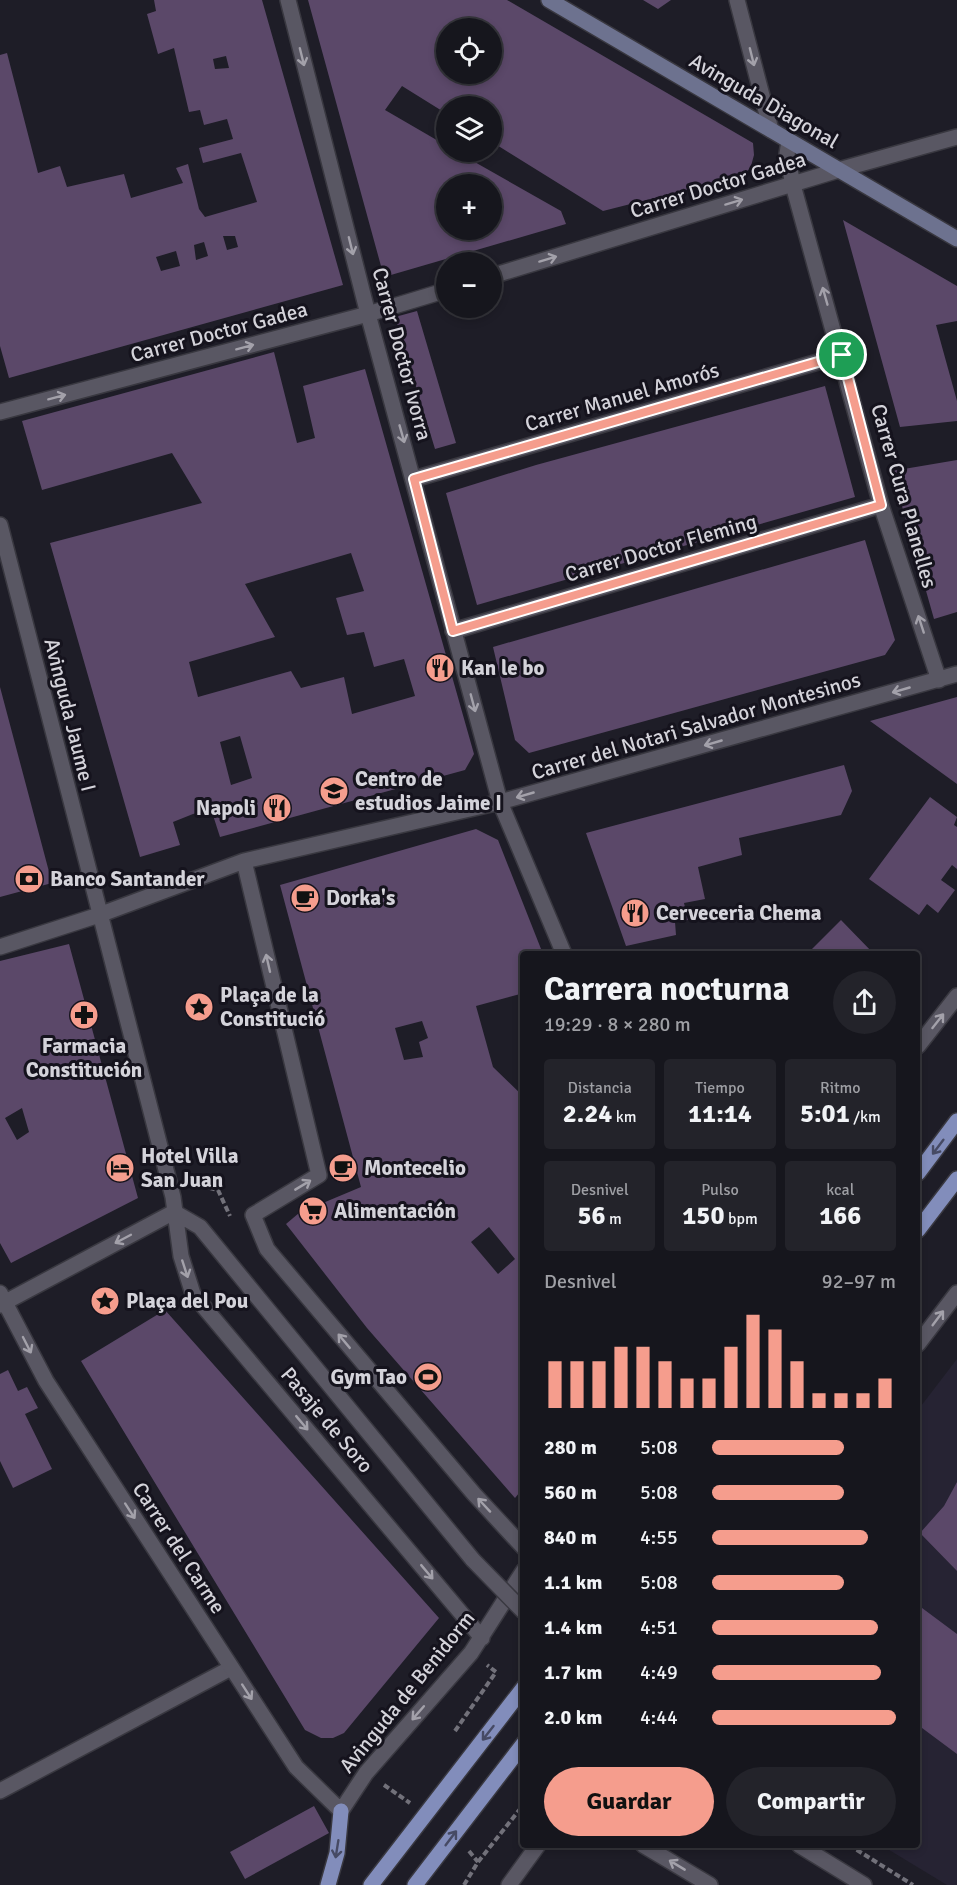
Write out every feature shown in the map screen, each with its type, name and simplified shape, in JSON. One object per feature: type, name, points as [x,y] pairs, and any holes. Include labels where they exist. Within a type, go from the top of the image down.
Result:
[{"type":"main road","points":[[920,1170],[957,1121]]},
{"type":"main road","points":[[920,1227],[957,1179]]},
{"type":"main road","points":[[371,1885],[520,1692]]},
{"type":"main road","points":[[415,1885],[520,1748]]},
{"type":"main road","points":[[328,1885],[337,1853],[341,1811]]},
{"type":"street","name":"Carrer Doctor Ivorra","points":[[288,0],[368,314],[500,802],[563,951]]},
{"type":"street","name":"Avinguda Diagonal","points":[[549,0],[789,141],[842,169],[957,239]]},
{"type":"street","points":[[737,0],[771,130]]},
{"type":"street","name":"Carrer Doctor Gadea","points":[[502,273],[842,169],[957,138]]},
{"type":"street","name":"Carrer Cura Planelles","points":[[789,141],[787,154],[792,185],[842,355],[881,505],[939,680]]},
{"type":"street","name":"Carrer Doctor Gadea","points":[[0,412],[368,314],[436,293]]},
{"type":"street","name":"Carrer Manuel Amorós","points":[[414,479],[842,355]]},
{"type":"street","name":"Carrer Doctor Fleming","points":[[453,631],[881,505]]},
{"type":"street","name":"Avinguda Jaume I","points":[[0,525],[99,915]]},
{"type":"street","name":"Carrer del Notari Salvador Montesinos","points":[[0,947],[99,915],[244,861],[500,802],[957,674]]},
{"type":"street","points":[[244,861],[319,1175],[253,1215],[267,1249],[474,1494],[520,1544]]},
{"type":"street","points":[[99,915],[173,1197],[174,1212]]},
{"type":"street","points":[[920,1043],[957,996]]},
{"type":"street","points":[[2,1300],[174,1212]]},
{"type":"street","points":[[174,1212],[200,1227],[473,1560],[520,1608]]},
{"type":"street","name":"Pasaje de Soro","points":[[174,1212],[181,1256],[193,1294],[482,1638]]},
{"type":"street","points":[[920,1341],[957,1293]]},
{"type":"street","name":"Carrer del Carme","points":[[2,1300],[46,1381],[296,1767],[341,1811]]},
{"type":"street","name":"Avinguda de Benidorm","points":[[341,1811],[366,1773],[471,1653],[520,1576]]},
{"type":"street","points":[[0,1791],[231,1668]]},
{"type":"street","points":[[509,1885],[536,1848]]},
{"type":"street","points":[[648,1848],[710,1885]]},
{"type":"street","points":[[805,1848],[864,1885]]},
{"type":"path","points":[[455,1731],[496,1672]]},
{"type":"path","points":[[464,1885],[478,1862],[520,1809]]},
{"type":"path","points":[[854,1848],[913,1885]]},
{"type":"shaded area","points":[[957,1359],[957,1885],[947,1885],[886,1848],[920,1848],[920,1407]]},
{"type":"building","points":[[154,0],[262,0],[343,285],[9,378],[0,346],[0,55],[7,53],[38,173],[60,166],[67,187],[124,174],[131,198],[183,183],[176,168],[188,164],[199,209],[205,217],[257,202],[241,153],[203,163],[199,148],[233,139],[227,119],[204,125],[200,110],[189,112],[174,48],[158,54],[147,14],[156,11]],"holes":[[[226,56],[229,68],[215,69],[213,59]],[[223,236],[235,236],[238,247],[227,250]],[[204,242],[208,256],[196,260],[194,245]],[[176,251],[180,266],[161,271],[156,257]]]},
{"type":"building","points":[[308,0],[507,0],[753,143],[754,155],[745,175],[603,211],[502,148],[502,96],[436,96],[436,107],[402,86],[385,110],[436,140],[436,162],[475,162],[496,174],[436,174],[436,240],[502,240],[502,178],[561,211],[566,224],[470,252],[436,252],[436,262],[384,277]]},
{"type":"building","points":[[643,0],[671,0],[658,9]]},
{"type":"building","points":[[843,220],[957,286],[957,321],[936,325],[957,401],[957,421],[900,427]]},
{"type":"building","points":[[417,311],[456,443],[435,449],[395,317]]},
{"type":"building","points":[[274,352],[297,443],[315,438],[303,386],[365,369],[474,754],[465,770],[220,837],[211,809],[173,822],[180,845],[140,857],[50,543],[202,503],[172,453],[42,490],[22,421]],"holes":[[[351,553],[364,591],[336,598],[347,635],[364,632],[374,667],[404,659],[415,696],[352,714],[344,677],[301,688],[291,671],[198,697],[189,662],[275,637],[245,584]],[[240,736],[252,778],[231,785],[220,742]]]},
{"type":"building","points":[[825,386],[855,497],[477,605],[446,493],[536,465]]},
{"type":"building","points":[[957,460],[957,612],[934,619],[892,471]]},
{"type":"building","points":[[865,540],[895,640],[885,655],[529,753],[515,740],[493,647]]},
{"type":"building","points":[[0,687],[52,883],[0,897]]},
{"type":"building","points":[[957,697],[957,784],[870,721]]},
{"type":"building","points":[[844,765],[852,791],[841,815],[739,838],[742,855],[698,867],[705,899],[684,903],[688,920],[675,922],[676,935],[626,946],[586,833]]},
{"type":"building","points":[[930,797],[957,817],[954,825],[957,827],[957,869],[952,865],[941,880],[955,890],[938,913],[927,904],[919,915],[869,879]]},
{"type":"building","points":[[476,829],[498,840],[542,951],[520,951],[520,994],[476,1006],[493,1067],[520,1093],[520,1492],[515,1498],[367,1328],[286,1224],[299,1213],[361,1187],[280,885]],"holes":[[[422,1021],[428,1038],[419,1042],[423,1057],[404,1060],[395,1028]],[[489,1227],[515,1259],[498,1274],[471,1242]]]},
{"type":"building","points":[[841,920],[871,951],[810,951]]},
{"type":"building","points":[[69,944],[138,1198],[11,1263],[0,1243],[0,961]],"holes":[[[22,1108],[29,1132],[17,1140],[5,1118]]]},
{"type":"building","points":[[165,1310],[439,1618],[344,1733],[333,1738],[321,1738],[305,1730],[81,1361]]},
{"type":"building","points":[[8,1370],[18,1391],[27,1387],[38,1408],[25,1414],[52,1469],[13,1488],[0,1461],[0,1374]]},
{"type":"building","points":[[957,1482],[957,1571],[920,1533],[944,1506]]},
{"type":"building","points":[[920,1606],[957,1634],[957,1754],[920,1726]]},
{"type":"building","points":[[314,1806],[329,1833],[245,1879],[230,1852]]},
{"type":"place","name":"Kan le bo","points":[[440,668]]},
{"type":"place","name":"Centro de estudios Jaime I","points":[[334,791]]},
{"type":"place","name":"Napoli","points":[[277,808]]},
{"type":"place","name":"Banco Santander","points":[[29,879]]},
{"type":"place","name":"Dorka's","points":[[305,898]]},
{"type":"place","name":"Cerveceria Chema","points":[[635,913]]},
{"type":"place","name":"Plaça de la Constitució","points":[[199,1007]]},
{"type":"place","name":"Farmacia Constitución","points":[[84,1015]]},
{"type":"place","name":"Hotel Villa San Juan","points":[[120,1168]]},
{"type":"place","name":"Montecelio","points":[[343,1168]]},
{"type":"place","name":"Alimentación","points":[[313,1211]]},
{"type":"place","name":"Plaça del Pou","points":[[105,1301]]},
{"type":"place","name":"Gym Tao","points":[[428,1377]]},
{"type":"route","points":[[842,355],[881,505],[453,631],[414,479],[842,355]]}]
